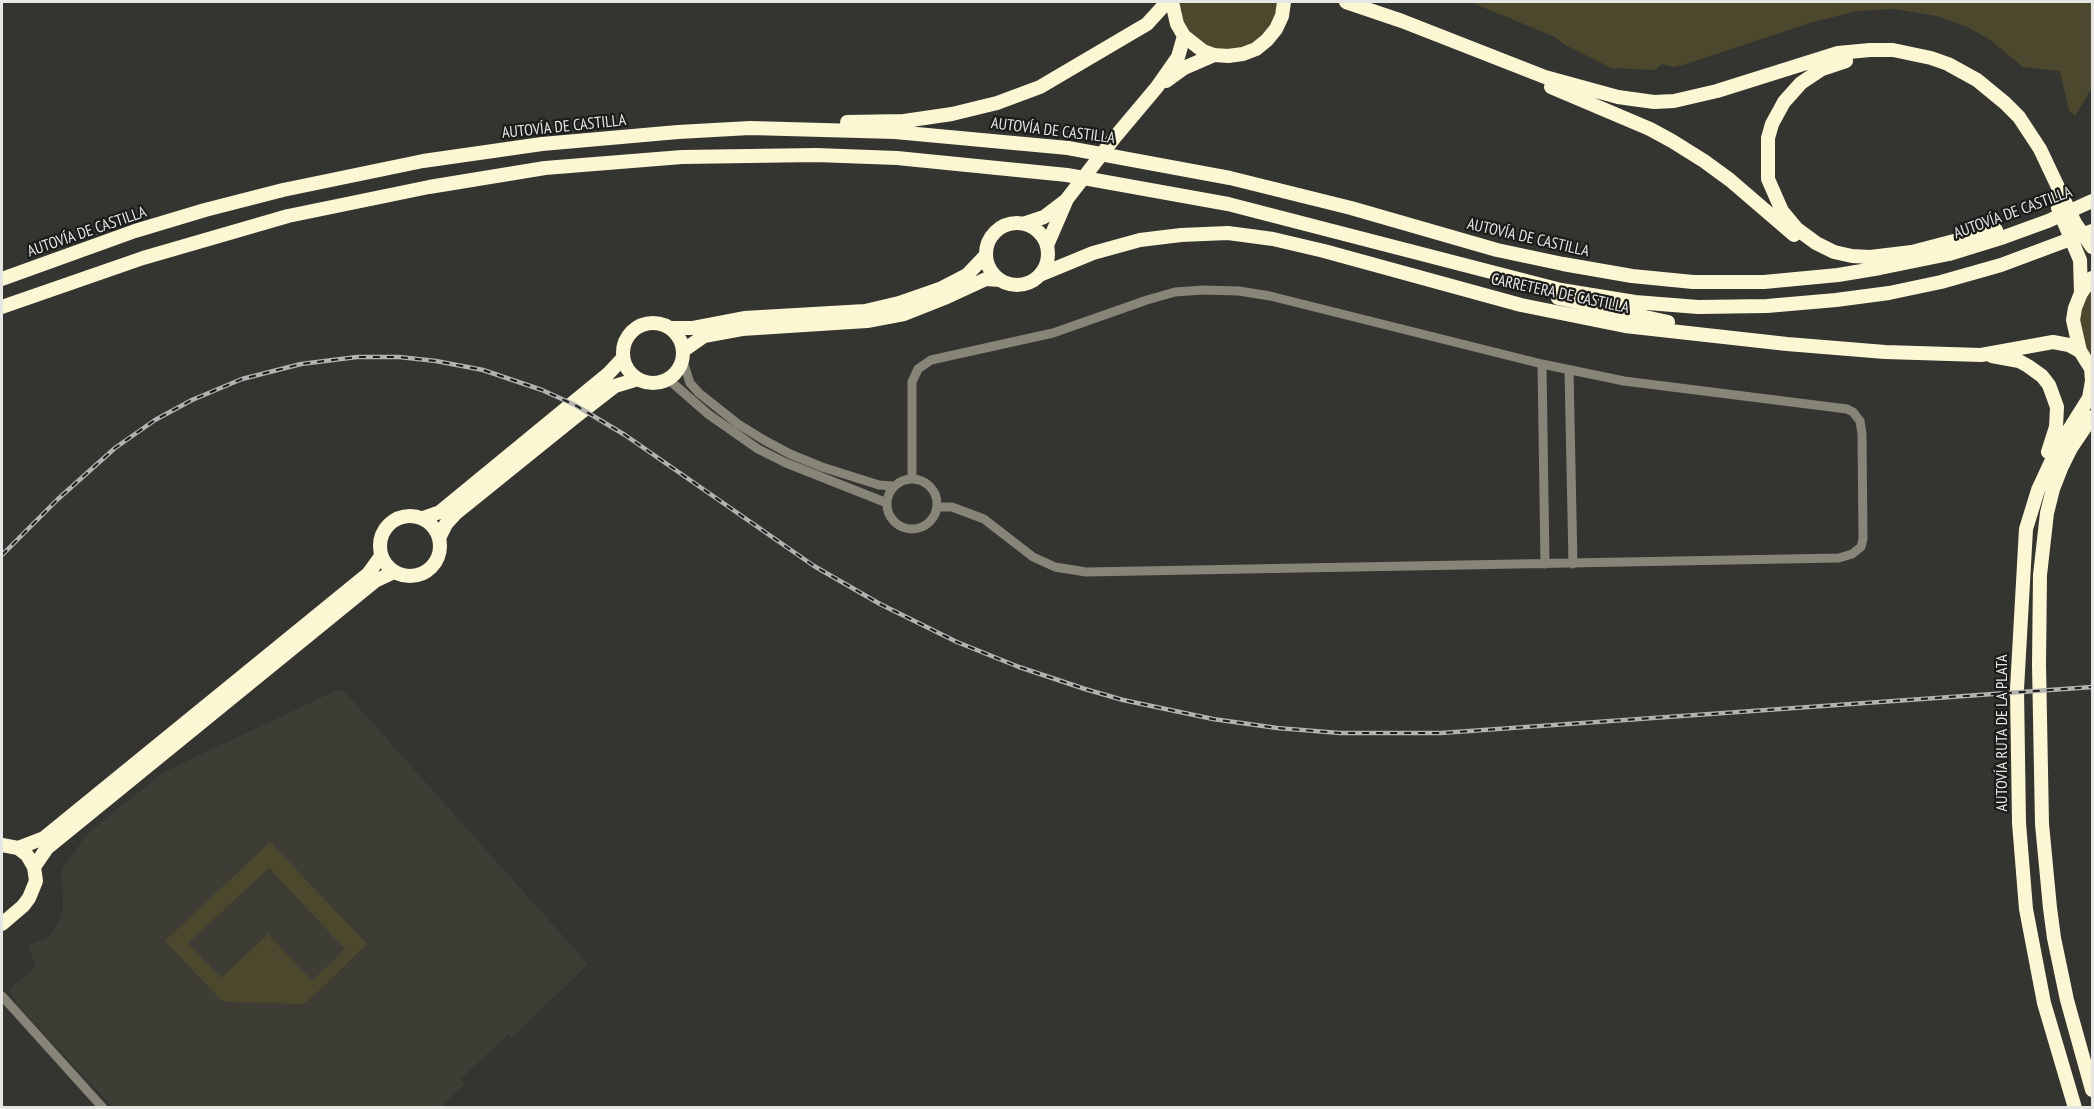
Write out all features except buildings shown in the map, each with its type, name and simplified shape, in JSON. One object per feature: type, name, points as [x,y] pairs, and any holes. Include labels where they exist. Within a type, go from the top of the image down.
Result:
[{"type":"highway","points":[[750,128],[904,121],[952,114],[997,103],[1040,87],[1076,67],[1147,24],[1167,2]]},
{"type":"highway","points":[[1172,2],[1177,24],[1184,36],[1193,44],[1214,55],[1228,56],[1256,49],[1267,40],[1276,29],[1282,16],[1284,2]]},
{"type":"highway","points":[[1346,2],[1545,77],[1618,97],[1654,102],[1674,101],[1718,91],[1838,53],[1893,50],[1931,58],[1948,64],[1977,80],[2019,117],[2040,149],[2075,224],[2092,247]]},
{"type":"highway","points":[[1047,243],[1067,199],[1115,137],[1158,87],[1178,57],[1184,36]]},
{"type":"highway","points":[[1452,41],[1539,82],[1650,129],[1672,141],[1730,180],[1790,232],[1816,250],[1834,258],[1873,262],[1896,260],[1961,244],[2009,227]]},
{"type":"highway","points":[[1158,87],[1184,68],[1214,55]]},
{"type":"highway","points":[[2081,293],[2080,260],[2032,152],[2013,123],[1987,97],[1947,73],[1911,61],[1889,58],[1855,59],[1828,66],[1809,77],[1792,91],[1778,111],[1768,138],[1768,179],[1776,200],[1797,229],[1816,243],[1834,252],[1852,256],[1887,256],[2009,227],[2046,217],[2085,202],[2092,192]]},
{"type":"highway","name":"AUTOVÍA DE CASTILLA","points":[[2,279],[135,231],[205,210],[283,190],[423,161],[542,144],[750,128],[895,132],[1068,148],[1230,178],[1351,207],[1497,250],[1632,276],[1693,282],[1764,282],[1838,275],[1880,268],[1949,254],[2046,217]]},
{"type":"highway","points":[[2,307],[142,258],[288,216],[429,187],[545,168],[682,157],[816,155],[897,158],[1067,175],[1228,204],[1561,290],[1624,300],[1698,307],[1767,306],[1889,293],[1941,282],[2001,265],[2092,231]]},
{"type":"highway","points":[[1000,280],[988,265],[986,255],[987,243],[998,229],[1014,222],[1026,223],[1044,217],[1067,199]]},
{"type":"highway","points":[[623,358],[631,374],[638,379],[647,382],[668,379],[677,372],[683,356],[704,336],[742,329],[867,321],[904,314],[986,279],[1017,285],[1027,284],[1042,274],[1049,259],[1047,243],[1039,231],[1026,223]]},
{"type":"highway","name":"CARRETERA DE CASTILLA","points":[[1042,274],[1093,253],[1140,240],[1228,233],[1273,239],[1521,305],[1625,326],[1841,349],[1981,355],[2053,342],[2069,345],[2080,351]]},
{"type":"highway","points":[[423,518],[440,512],[596,392],[623,358],[625,340],[637,327],[655,322],[672,328],[692,328],[744,318],[865,311],[942,288],[967,275],[986,255]]},
{"type":"highway","points":[[1438,258],[1477,274],[1566,300],[1750,339]]},
{"type":"highway","points":[[2092,278],[2081,293],[2073,320],[2080,351],[2092,369]]},
{"type":"highway","points":[[672,328],[680,338],[683,356]]},
{"type":"highway","points":[[1981,355],[2019,361],[2028,366],[2042,376],[2054,397],[2057,408],[2056,427],[2037,478],[2026,529]]},
{"type":"highway","name":"AUTOVÍA RUTA DE LA PLATA","points":[[2074,1107],[2037,976],[2028,919],[2021,864],[2018,811],[2017,689],[2026,529],[2038,490],[2057,449],[2089,398],[2092,369]]},
{"type":"highway","points":[[596,392],[638,379]]},
{"type":"highway","points":[[439,538],[456,513],[569,413]]},
{"type":"highway","points":[[2092,417],[2062,466],[2047,513],[2040,575],[2039,664],[2042,824],[2050,908],[2067,1000],[2092,1090]]},
{"type":"highway","points":[[405,515],[423,518],[432,525],[439,538],[439,556],[425,572],[415,576],[404,576],[394,572],[381,556],[380,538],[389,523],[405,515]]},
{"type":"highway","points":[[18,848],[44,838],[368,574],[381,556]]},
{"type":"highway","points":[[34,867],[47,848],[375,581],[394,572]]},
{"type":"highway","points":[[2,845],[18,848],[27,855],[34,867],[36,881],[29,898],[12,917],[2,924]]},
{"type":"street","points":[[912,479],[912,382],[918,369],[931,360],[1053,333],[1175,292],[1221,290],[1270,296],[1542,364],[1624,381],[1847,409],[1860,421],[1862,434],[1863,539],[1860,547],[1845,558],[1086,572],[1055,567],[1033,557],[984,519],[952,507],[937,507]]},
{"type":"street","points":[[683,356],[690,383],[699,393],[738,424],[790,454],[879,485],[894,486],[904,480],[912,479],[928,484],[933,491],[937,507],[935,515],[923,527],[906,529],[892,520],[888,513],[887,502],[894,486]]},
{"type":"street","points":[[1542,364],[1545,564]]},
{"type":"street","points":[[1569,370],[1573,564]]},
{"type":"street","points":[[668,379],[708,414],[758,449],[786,463],[887,502]]},
{"type":"street","points":[[2,996],[103,1107]]},
{"type":"shaded area","points":[[1177,2],[1278,2],[1270,27],[1259,39],[1246,47],[1222,51],[1200,43],[1184,26]]},
{"type":"shaded area","points":[[1470,2],[2092,2],[2092,88],[2075,116],[2069,110],[2060,71],[2023,67],[1989,39],[1967,27],[1937,16],[1894,9],[1857,11],[1810,23],[1683,65],[1673,67],[1662,64],[1655,70],[1611,68],[1567,46],[1553,36]]},
{"type":"shaded area","points":[[2092,285],[2092,361],[2086,352],[2079,319],[2083,302]]},
{"type":"shaded area","points":[[337,690],[344,691],[588,964],[512,1038],[508,1034],[461,1079],[465,1084],[440,1108],[113,1107],[17,1005],[9,990],[36,966],[28,946],[50,936],[58,924],[63,908],[62,870],[87,834],[164,772]]},
{"type":"shaded area","points":[[270,842],[367,944],[308,1001],[302,1004],[226,1002],[220,999],[165,941]],"holes":[[[269,868],[345,949],[312,981],[268,934],[221,978],[188,943]]]},
{"type":"railway","points":[[2,555],[58,499],[115,448],[155,420],[192,400],[242,379],[301,364],[357,357],[399,357],[483,370],[542,390],[575,405],[625,435],[814,566],[880,604],[957,642],[1019,667],[1085,689],[1123,700],[1213,719],[1277,728],[1340,733],[1441,733],[2092,687]]}]
